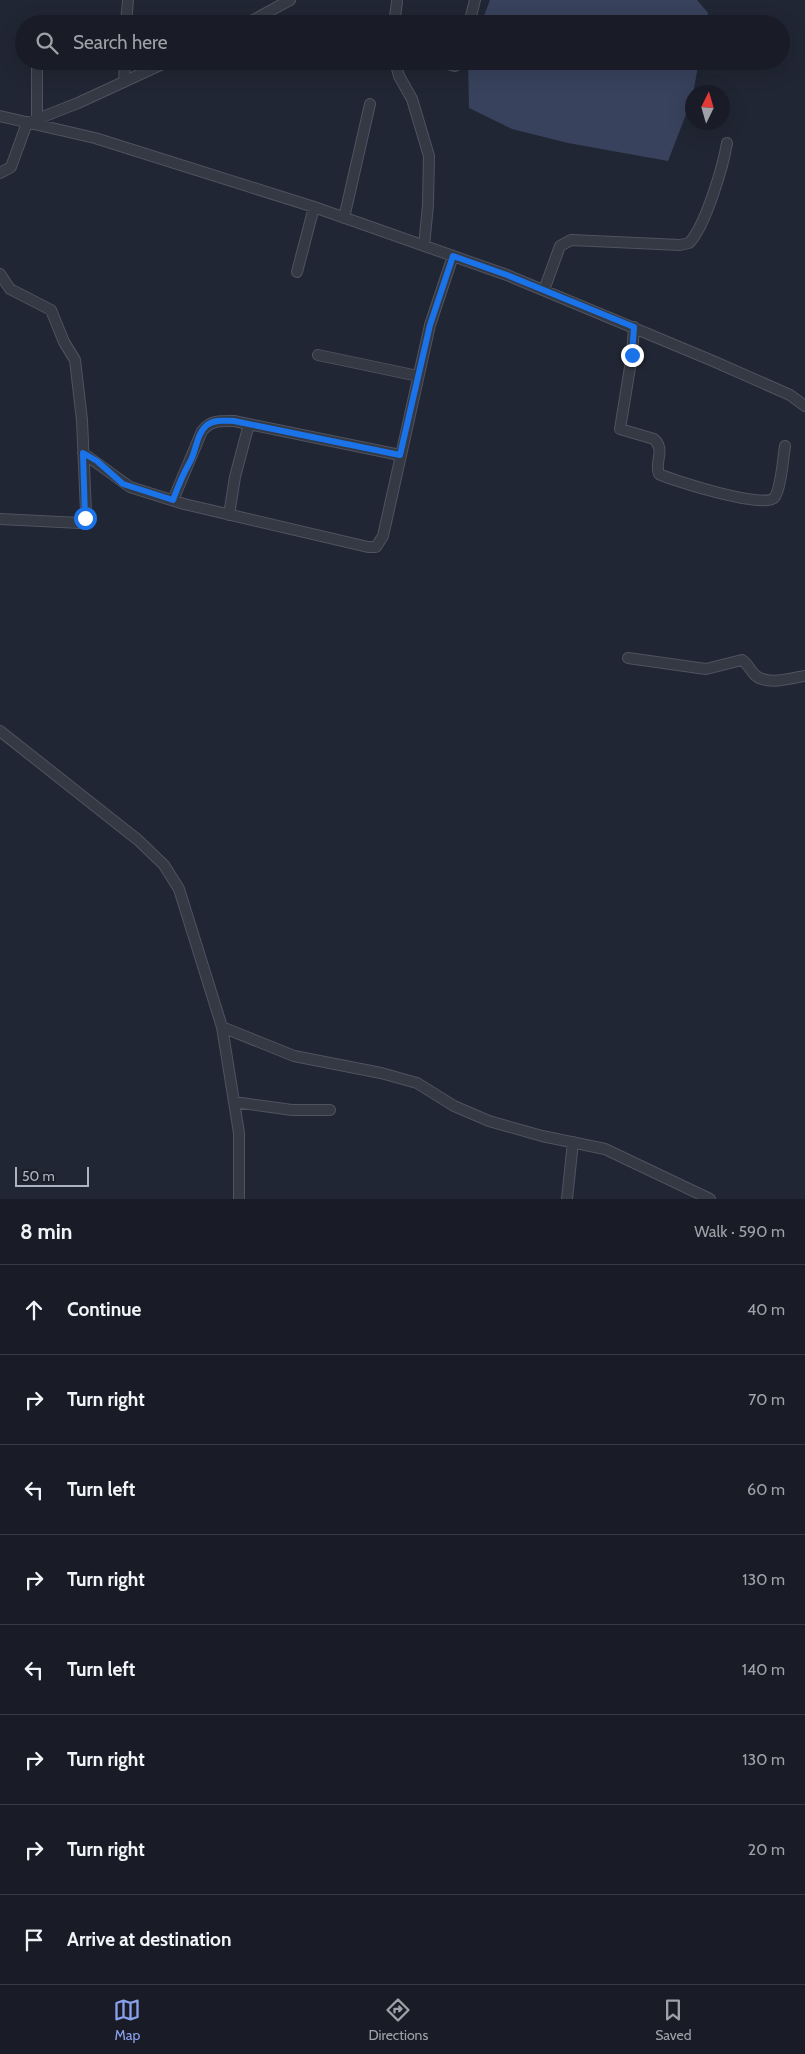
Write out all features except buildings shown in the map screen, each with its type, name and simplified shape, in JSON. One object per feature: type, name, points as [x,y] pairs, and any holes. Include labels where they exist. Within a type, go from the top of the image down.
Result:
[{"type":"street","points":[[127,15],[128,0]]},
{"type":"street","points":[[262,15],[290,0]]},
{"type":"street","points":[[471,15],[475,0]]},
{"type":"street","points":[[395,15],[397,2]]},
{"type":"street","points":[[37,70],[38,118]]},
{"type":"street","points":[[124,82],[125,70]]},
{"type":"street","points":[[27,122],[150,70]]},
{"type":"street","points":[[397,70],[412,99],[429,156],[428,205],[424,246]]},
{"type":"street","points":[[344,218],[370,104]]},
{"type":"street","points":[[0,116],[95,138],[314,208],[453,256],[544,290],[634,327],[790,395],[805,406]]},
{"type":"street","points":[[0,173],[11,167],[27,122]]},
{"type":"street","points":[[544,290],[560,246],[571,240],[680,245],[689,243],[697,231],[720,176],[727,143]]},
{"type":"street","points":[[297,272],[314,208]]},
{"type":"street","points":[[83,453],[97,461],[123,484],[173,500],[368,547],[376,546],[383,536],[430,325],[453,256]]},
{"type":"street","points":[[0,274],[15,292],[51,310],[64,342],[71,352],[77,369],[86,512],[84,521],[73,523],[0,519]]},
{"type":"street","points":[[634,327],[632,355],[620,429],[658,442],[661,450],[659,474],[703,489],[758,501],[770,501],[778,489],[785,446]]},
{"type":"street","points":[[318,355],[418,376]]},
{"type":"street","points":[[173,500],[181,476],[191,460],[202,431],[208,424],[222,421],[249,424],[400,455]]},
{"type":"street","points":[[229,515],[235,478],[249,424]]},
{"type":"street","points":[[628,658],[706,669],[721,667],[740,660],[744,661],[755,674],[763,678],[786,680],[805,676]]},
{"type":"street","points":[[0,731],[138,840],[164,865],[179,889],[222,1027],[239,1133],[239,1199]]},
{"type":"street","points":[[222,1027],[294,1056],[416,1083],[454,1106],[489,1121],[542,1136],[605,1149],[710,1199]]},
{"type":"street","points":[[234,1102],[292,1110],[330,1110]]},
{"type":"street","points":[[567,1199],[573,1142]]},
{"type":"water","points":[[490,0],[697,0],[708,13],[708,15],[484,15]]},
{"type":"water","points":[[468,70],[697,70],[695,85],[685,85],[685,117],[668,161],[568,143],[512,129],[469,108]]},
{"type":"route","points":[[85,518],[83,453],[97,461],[123,484],[173,500],[181,476],[191,460],[202,431],[208,424],[215,421],[234,421],[400,455],[430,325],[453,256],[507,275],[634,327],[632,355]]}]
